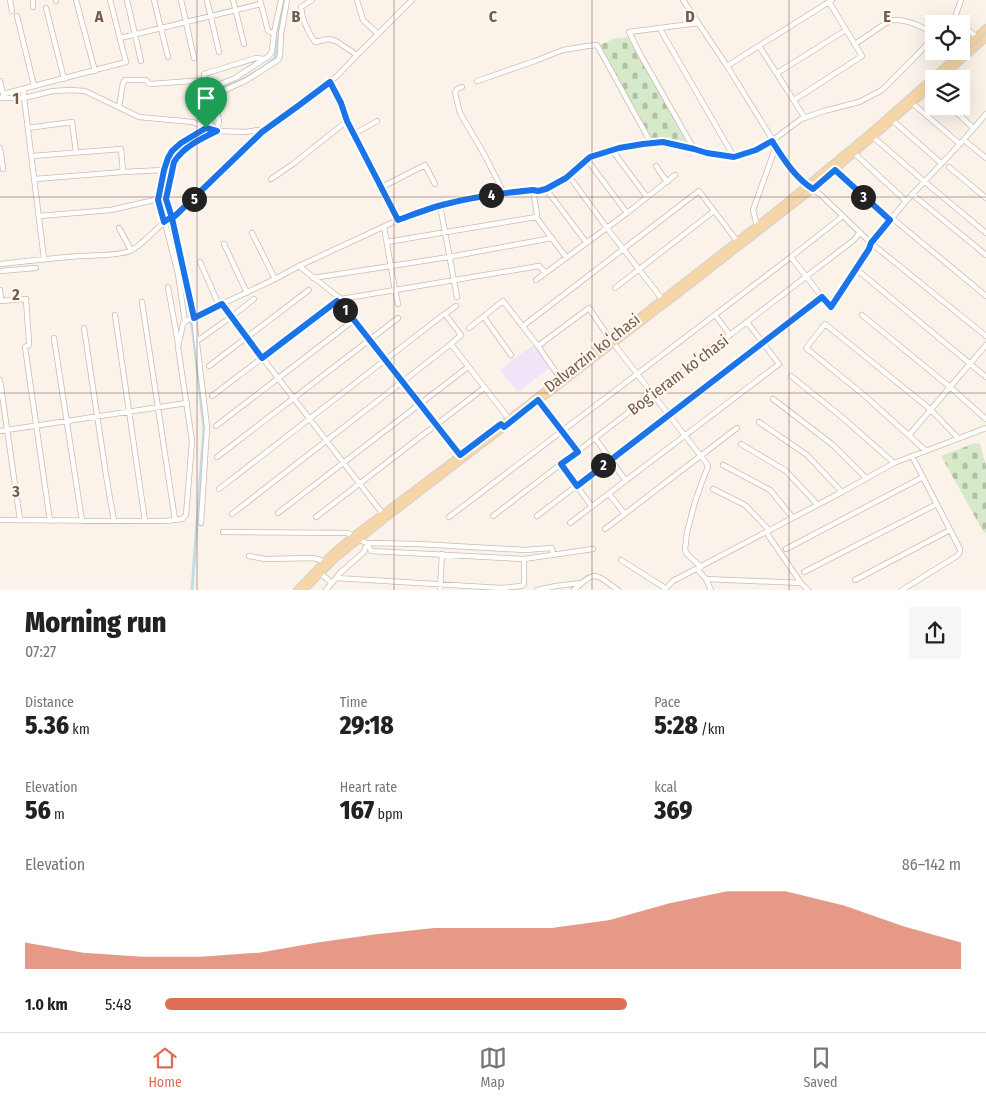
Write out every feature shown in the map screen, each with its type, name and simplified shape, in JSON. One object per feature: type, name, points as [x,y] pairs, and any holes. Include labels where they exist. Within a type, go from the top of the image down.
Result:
[{"type":"main road","points":[[810,187],[986,28]]},
{"type":"main road","points":[[950,70],[985,40]]},
{"type":"main road","points":[[810,187],[835,170],[925,93]]},
{"type":"main road","name":"Dalvarzin koʻchasi","points":[[641,319],[662,299],[737,240],[810,187]]},
{"type":"main road","name":"Dalvarzin koʻchasi","points":[[355,539],[383,514],[460,455],[538,400],[810,187]]},
{"type":"main road","name":"Dalvarzin koʻchasi","points":[[355,539],[503,425],[508,418],[612,341]]},
{"type":"main road","points":[[297,590],[324,562],[355,539]]},
{"type":"main road","points":[[304,590],[334,556]]},
{"type":"street","points":[[10,0],[12,11]]},
{"type":"street","points":[[32,0],[34,7]]},
{"type":"street","points":[[76,0],[94,71]]},
{"type":"street","points":[[0,81],[3,94],[126,62],[110,0]]},
{"type":"street","points":[[127,0],[142,61]]},
{"type":"street","points":[[154,0],[168,57]]},
{"type":"street","points":[[181,0],[194,58]]},
{"type":"street","points":[[207,0],[219,52]]},
{"type":"street","points":[[233,0],[244,44]]},
{"type":"street","points":[[210,93],[218,85],[235,78],[269,56],[272,51],[281,0]]},
{"type":"street","points":[[201,523],[207,427],[194,318],[166,199],[174,162],[183,151],[216,131],[219,122],[215,101],[220,92],[247,80],[278,60],[287,0]]},
{"type":"street","points":[[312,0],[301,7],[301,13],[315,42],[336,41],[357,55]]},
{"type":"street","points":[[357,0],[363,20],[378,34]]},
{"type":"street","points":[[0,264],[115,254],[131,250],[191,202],[262,132],[338,76],[412,0]]},
{"type":"street","points":[[684,0],[786,163],[871,243],[986,336]]},
{"type":"street","points":[[956,15],[961,0]]},
{"type":"street","points":[[727,66],[830,1],[862,56],[794,100]]},
{"type":"street","points":[[120,38],[236,10],[261,2],[268,31],[274,33]]},
{"type":"street","points":[[46,8],[64,79]]},
{"type":"street","points":[[17,16],[34,86]]},
{"type":"street","points":[[855,44],[889,21],[900,20],[925,28]]},
{"type":"street","points":[[694,149],[629,32],[698,23]]},
{"type":"street","points":[[660,29],[734,157]]},
{"type":"street","points":[[777,73],[846,30]]},
{"type":"street","points":[[970,31],[977,37]]},
{"type":"street","points":[[477,81],[535,62],[563,50],[597,45],[651,144]]},
{"type":"street","points":[[760,46],[805,118]]},
{"type":"street","points":[[178,347],[183,324],[186,322],[398,220],[440,205],[458,201],[504,193],[546,189],[569,176],[590,157],[614,150],[663,142],[707,153],[734,157],[756,150],[805,118],[859,102],[882,90],[925,47]]},
{"type":"street","points":[[186,322],[178,274],[158,200],[164,170],[172,151],[181,143],[206,128],[210,122],[208,104],[210,93],[204,74],[256,58],[264,59]]},
{"type":"street","points":[[119,107],[123,83],[126,80],[146,80],[151,84],[205,80]]},
{"type":"street","points":[[330,82],[341,103],[347,121],[398,220]]},
{"type":"street","points":[[462,87],[457,89],[455,93],[460,113],[504,193]]},
{"type":"street","points":[[23,89],[44,259]]},
{"type":"street","points":[[0,98],[24,98],[53,91],[85,91],[139,117],[193,122],[216,131],[245,132],[258,130],[262,132]]},
{"type":"street","points":[[912,103],[960,144]]},
{"type":"street","points":[[791,257],[831,307],[871,243],[906,201],[986,114]]},
{"type":"street","points":[[960,115],[974,128]]},
{"type":"street","points":[[892,120],[941,163]]},
{"type":"street","points":[[271,179],[347,121]]},
{"type":"street","points":[[28,128],[72,122],[76,152]]},
{"type":"street","points":[[354,134],[377,122]]},
{"type":"street","points":[[873,137],[986,233]]},
{"type":"street","points":[[964,140],[986,158]]},
{"type":"street","points":[[757,226],[753,210],[776,146]]},
{"type":"street","points":[[0,148],[3,169]]},
{"type":"street","points":[[32,156],[121,149],[123,172]]},
{"type":"street","points":[[614,150],[647,197]]},
{"type":"street","points":[[854,153],[906,201]]},
{"type":"street","points":[[591,164],[627,213]]},
{"type":"street","points":[[382,188],[424,165],[435,184]]},
{"type":"street","points":[[656,166],[667,182]]},
{"type":"street","points":[[949,167],[986,198]]},
{"type":"street","points":[[35,179],[164,170]]},
{"type":"street","points":[[835,170],[891,219],[986,296]]},
{"type":"street","points":[[536,280],[675,175]]},
{"type":"street","points":[[569,176],[606,228],[662,299]]},
{"type":"street","points":[[546,189],[586,242]]},
{"type":"street","points":[[533,190],[536,216],[566,257]]},
{"type":"street","points":[[523,326],[699,191],[737,240]]},
{"type":"street","points":[[913,194],[986,256]]},
{"type":"street","points":[[39,216],[111,210],[158,200]]},
{"type":"street","points":[[440,205],[456,297]]},
{"type":"street","points":[[615,288],[714,212]]},
{"type":"street","points":[[387,242],[536,216]]},
{"type":"street","points":[[449,517],[843,216]]},
{"type":"street","points":[[384,227],[398,304]]},
{"type":"street","points":[[120,228],[131,250]]},
{"type":"street","name":"Bogʻieram koʻchasi","points":[[493,516],[854,240],[860,232]]},
{"type":"street","points":[[252,233],[275,279]]},
{"type":"street","points":[[313,278],[552,238]]},
{"type":"street","points":[[224,244],[247,293]]},
{"type":"street","points":[[200,262],[220,304],[383,514]]},
{"type":"street","points":[[299,266],[341,299],[539,266],[546,272]]},
{"type":"street","points":[[0,271],[36,268]]},
{"type":"street","points":[[856,269],[986,376]]},
{"type":"street","points":[[0,520],[145,521],[182,519],[186,515],[192,441],[168,286]]},
{"type":"street","points":[[0,290],[1,300],[26,298],[29,345],[25,347],[50,520]]},
{"type":"street","points":[[209,366],[309,290]]},
{"type":"street","points":[[536,516],[822,297]]},
{"type":"street","points":[[197,341],[254,299]]},
{"type":"street","points":[[212,396],[337,301],[460,455]]},
{"type":"street","points":[[232,514],[504,301],[560,378]]},
{"type":"street","points":[[142,302],[175,520]]},
{"type":"street","points":[[218,489],[456,306]]},
{"type":"street","points":[[538,346],[589,308],[612,341],[707,464],[708,467],[695,502],[687,532],[685,550],[699,568],[711,590]]},
{"type":"street","points":[[114,314],[145,521]]},
{"type":"street","points":[[445,314],[460,335]]},
{"type":"street","points":[[715,314],[730,335]]},
{"type":"street","points":[[862,315],[986,419]]},
{"type":"street","points":[[484,317],[512,355]]},
{"type":"street","points":[[217,457],[398,318]]},
{"type":"street","points":[[216,426],[354,320]]},
{"type":"street","points":[[570,523],[779,364],[747,322]]},
{"type":"street","points":[[926,451],[864,395],[806,348],[824,324],[930,409],[958,438]]},
{"type":"street","points":[[84,328],[114,521]]},
{"type":"street","points":[[54,338],[82,520]]},
{"type":"street","points":[[451,344],[508,418]]},
{"type":"street","points":[[909,435],[986,345]]},
{"type":"street","points":[[278,513],[468,367]]},
{"type":"street","points":[[791,376],[894,463]]},
{"type":"street","points":[[0,380],[20,520]]},
{"type":"street","points":[[316,517],[484,388]]},
{"type":"street","points":[[773,399],[833,445],[866,478]]},
{"type":"street","points":[[538,400],[578,452]]},
{"type":"street","points":[[0,431],[187,403]]},
{"type":"street","points":[[760,422],[807,455],[842,492]]},
{"type":"street","points":[[605,529],[737,428]]},
{"type":"street","points":[[621,560],[664,589],[674,581],[894,463],[986,428]]},
{"type":"street","points":[[595,438],[626,480]]},
{"type":"street","points":[[741,444],[786,471],[818,505]]},
{"type":"street","points":[[902,590],[957,556],[960,552],[912,456]]},
{"type":"street","points":[[561,464],[592,506]]},
{"type":"street","points":[[722,464],[770,490],[793,518]]},
{"type":"street","points":[[786,549],[923,477]]},
{"type":"street","points":[[713,490],[745,505],[767,531],[801,583],[808,590]]},
{"type":"street","points":[[609,494],[625,514]]},
{"type":"street","points":[[804,572],[937,504]]},
{"type":"street","points":[[855,580],[950,530]]},
{"type":"street","points":[[222,532],[347,532],[355,539],[367,543],[525,550],[552,548],[554,555]]},
{"type":"street","points":[[367,543],[371,550],[524,559],[593,549]]},
{"type":"street","points":[[326,590],[364,552],[367,543]]},
{"type":"street","points":[[440,587],[442,554]]},
{"type":"street","points":[[249,556],[265,559],[312,558],[324,562]]},
{"type":"street","points":[[336,578],[440,587],[501,588],[522,586],[524,582],[524,559]]},
{"type":"street","points":[[320,573],[332,583]]},
{"type":"street","points":[[574,590],[587,578],[594,575],[617,589]]},
{"type":"street","points":[[706,579],[801,583]]},
{"type":"street","points":[[537,590],[581,583]]},
{"type":"shaded area","points":[[534,344],[551,367],[518,392],[500,370]]},
{"type":"green space","points":[[629,37],[686,142],[652,139],[600,45],[613,39]]},
{"type":"green space","points":[[975,443],[980,444],[986,466],[986,532],[984,533],[941,456]]},
{"type":"waterway","points":[[192,590],[204,428],[193,332],[176,246],[163,202],[169,169],[174,155],[212,128],[214,120],[211,102],[214,94],[222,88],[252,74],[275,58],[284,0]]},
{"type":"route","points":[[206,128],[181,143],[172,151],[168,158],[158,200],[164,222],[172,218],[175,216],[191,202],[262,132],[330,82],[341,103],[347,121],[398,220],[440,205],[458,201],[546,189],[569,176],[590,157],[619,148],[663,142],[707,153],[734,157],[756,150],[772,141],[786,163],[807,185],[813,189],[835,170],[890,220],[871,243],[831,307],[822,297],[577,486],[561,464],[578,452],[538,400],[504,427],[501,424],[460,455],[337,301],[262,358],[222,304],[194,318],[172,218],[166,199],[176,158],[183,151],[217,131],[206,128]]}]
